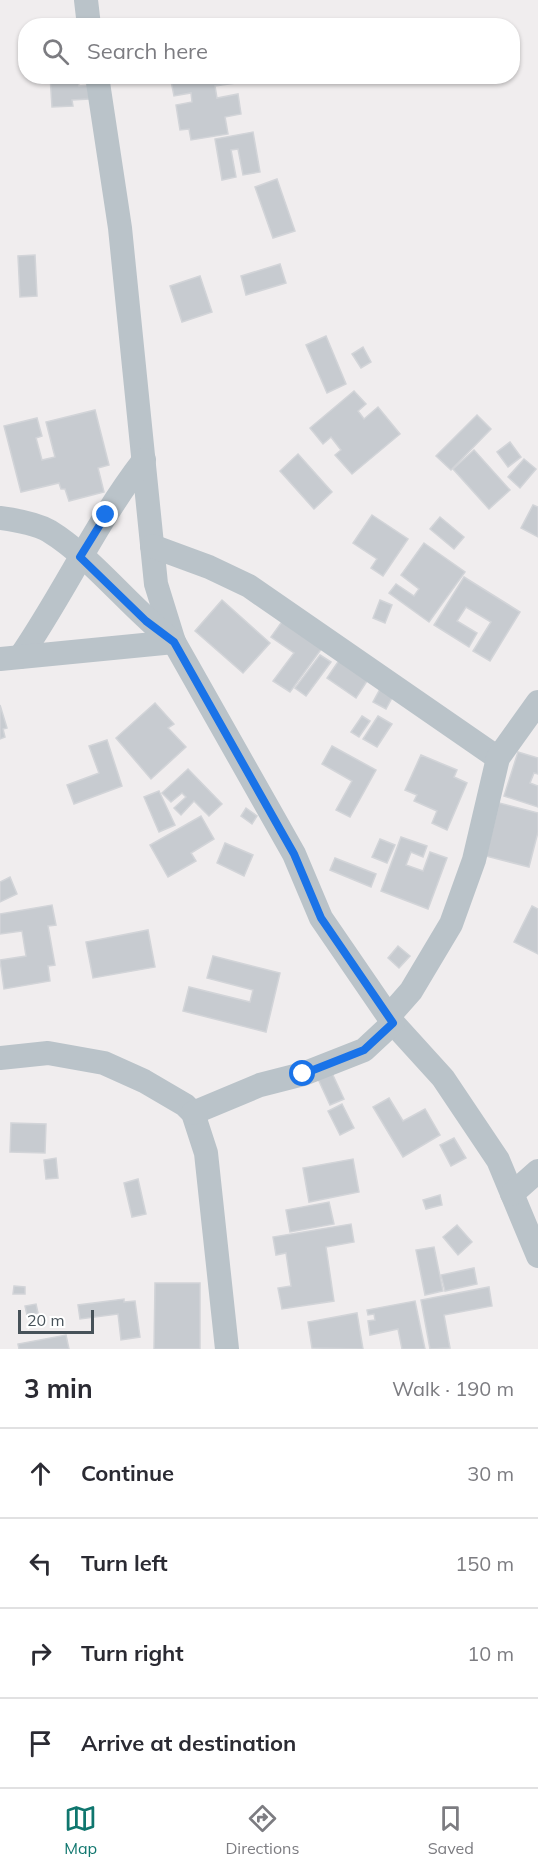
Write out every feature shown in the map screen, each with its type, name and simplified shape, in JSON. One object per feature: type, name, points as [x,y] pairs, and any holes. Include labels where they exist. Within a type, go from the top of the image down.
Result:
[{"type":"street","points":[[86,0],[88,18]]},
{"type":"street","points":[[98,84],[120,228],[156,584],[174,642],[294,854],[321,918],[391,1019],[442,1078],[498,1160],[538,1256]]},
{"type":"street","points":[[10,658],[60,596],[80,557],[120,491],[144,460]]},
{"type":"street","points":[[0,518],[36,525],[50,531],[146,621],[174,642]]},
{"type":"street","points":[[152,546],[209,567],[249,586],[498,758]]},
{"type":"street","points":[[10,658],[174,642]]},
{"type":"street","points":[[193,1113],[240,1093],[303,1074],[364,1050],[391,1019],[411,991],[451,924],[474,860],[498,758],[538,702]]},
{"type":"street","points":[[0,1058],[48,1053],[104,1063],[144,1081],[193,1113],[206,1152],[228,1349]]},
{"type":"street","points":[[512,1194],[538,1171]]},
{"type":"building","points":[[51,84],[88,85],[89,99],[72,100],[73,106],[52,107]]},
{"type":"building","points":[[172,84],[229,84],[215,86],[217,98],[238,94],[241,114],[225,117],[228,134],[191,140],[189,129],[180,130],[176,105],[192,102],[191,93],[174,96]]},
{"type":"building","points":[[253,132],[260,172],[243,175],[238,149],[231,150],[236,177],[222,180],[215,139]]},
{"type":"building","points":[[277,179],[295,231],[273,238],[255,187]]},
{"type":"building","points":[[35,255],[37,296],[20,297],[18,256]]},
{"type":"building","points":[[280,264],[286,283],[246,295],[241,276]]},
{"type":"building","points":[[200,276],[212,312],[182,322],[170,286]]},
{"type":"building","points":[[326,336],[346,384],[327,393],[306,345]]},
{"type":"building","points":[[363,347],[371,362],[361,368],[352,354]]},
{"type":"building","points":[[354,391],[366,404],[358,411],[364,419],[378,407],[400,434],[352,474],[335,455],[341,450],[331,437],[323,444],[310,428]]},
{"type":"building","points":[[95,410],[109,465],[98,468],[104,492],[69,501],[65,489],[61,489],[59,483],[21,492],[4,426],[37,418],[42,436],[36,438],[42,460],[55,457],[46,422]]},
{"type":"building","points":[[477,415],[491,429],[451,470],[436,456]]},
{"type":"building","points":[[510,442],[521,457],[508,467],[497,452]]},
{"type":"building","points":[[474,450],[510,490],[489,509],[453,469]]},
{"type":"building","points":[[298,454],[332,492],[314,509],[280,471]]},
{"type":"building","points":[[524,459],[536,469],[520,488],[508,477]]},
{"type":"building","points":[[533,505],[538,507],[538,537],[521,528]]},
{"type":"building","points":[[372,515],[408,539],[383,576],[371,568],[377,559],[353,543]]},
{"type":"building","points":[[440,517],[464,537],[454,549],[430,529]]},
{"type":"building","points":[[424,543],[465,572],[429,622],[389,593],[396,584],[414,596],[419,589],[401,575]]},
{"type":"building","points":[[464,577],[520,612],[490,661],[473,651],[491,622],[466,607],[457,621],[477,633],[469,647],[434,625]]},
{"type":"building","points":[[222,600],[270,643],[243,673],[195,631]]},
{"type":"building","points":[[380,600],[392,605],[385,623],[373,618]]},
{"type":"building","points":[[286,616],[325,644],[290,692],[273,681],[294,653],[271,637]]},
{"type":"building","points":[[320,655],[331,662],[306,696],[295,688]]},
{"type":"building","points":[[342,656],[371,675],[356,698],[327,678]]},
{"type":"building","points":[[380,689],[393,696],[386,709],[373,702]]},
{"type":"building","points":[[155,703],[174,724],[168,728],[186,747],[151,779],[116,738]]},
{"type":"building","points":[[0,705],[7,728],[3,729],[5,737],[0,739]]},
{"type":"building","points":[[362,716],[370,721],[359,737],[351,732]]},
{"type":"building","points":[[378,716],[392,724],[377,747],[363,739]]},
{"type":"building","points":[[107,740],[122,786],[74,804],[67,785],[99,773],[89,746]]},
{"type":"building","points":[[332,746],[376,770],[350,817],[336,810],[352,781],[322,764]]},
{"type":"building","points":[[518,752],[538,758],[538,774],[534,773],[530,783],[538,786],[538,807],[504,796]]},
{"type":"building","points":[[421,755],[457,770],[454,777],[467,783],[447,830],[432,823],[437,811],[414,801],[417,795],[405,790]]},
{"type":"building","points":[[188,769],[222,804],[209,816],[194,801],[181,815],[174,808],[186,797],[182,793],[171,802],[162,793]]},
{"type":"building","points":[[159,791],[175,825],[159,832],[144,797]]},
{"type":"building","points":[[499,803],[538,813],[538,832],[529,867],[486,856]]},
{"type":"building","points":[[246,808],[257,816],[252,824],[241,816]]},
{"type":"building","points":[[201,816],[214,839],[191,853],[196,861],[168,877],[150,845]]},
{"type":"building","points":[[401,837],[427,846],[423,857],[411,852],[406,865],[423,871],[430,852],[447,858],[428,909],[381,891]]},
{"type":"building","points":[[380,839],[395,845],[387,863],[372,857]]},
{"type":"building","points":[[225,843],[253,855],[244,876],[217,863]]},
{"type":"building","points":[[335,858],[376,874],[371,887],[330,870]]},
{"type":"building","points":[[10,877],[17,894],[0,902],[0,882]]},
{"type":"building","points":[[52,905],[56,925],[48,926],[55,965],[48,966],[50,981],[4,989],[0,960],[26,956],[22,931],[0,934],[0,914]]},
{"type":"building","points":[[532,906],[538,909],[538,954],[514,942]]},
{"type":"building","points":[[148,930],[155,967],[93,978],[86,942]]},
{"type":"building","points":[[398,946],[410,956],[399,968],[388,958]]},
{"type":"building","points":[[213,956],[280,973],[266,1032],[183,1011],[189,987],[250,1002],[253,990],[207,978]]},
{"type":"building","points":[[332,1073],[344,1099],[330,1105],[318,1079]]},
{"type":"building","points":[[389,1098],[403,1121],[425,1109],[440,1135],[403,1157],[373,1107]]},
{"type":"building","points":[[342,1104],[354,1128],[340,1135],[328,1111]]},
{"type":"building","points":[[11,1123],[46,1124],[45,1153],[10,1152]]},
{"type":"building","points":[[454,1138],[466,1158],[451,1166],[440,1145]]},
{"type":"building","points":[[56,1158],[58,1178],[46,1179],[44,1160]]},
{"type":"building","points":[[353,1159],[359,1192],[309,1202],[303,1168]]},
{"type":"building","points":[[138,1179],[146,1214],[132,1217],[124,1183]]},
{"type":"building","points":[[440,1195],[442,1205],[426,1209],[423,1200]]},
{"type":"building","points":[[329,1202],[334,1224],[290,1232],[286,1210]]},
{"type":"building","points":[[351,1224],[354,1242],[326,1247],[334,1301],[282,1309],[278,1288],[291,1286],[286,1253],[276,1255],[273,1237]]},
{"type":"building","points":[[457,1225],[472,1242],[458,1255],[443,1237]]},
{"type":"building","points":[[434,1247],[443,1291],[425,1295],[416,1250]]},
{"type":"building","points":[[474,1268],[477,1284],[445,1291],[441,1275]]},
{"type":"building","points":[[155,1283],[200,1283],[200,1349],[154,1349]]},
{"type":"building","points":[[14,1286],[25,1287],[25,1294],[13,1294]]},
{"type":"building","points":[[489,1287],[492,1306],[444,1315],[450,1348],[430,1349],[421,1300]]},
{"type":"building","points":[[124,1299],[124,1302],[135,1301],[140,1337],[121,1340],[118,1314],[80,1319],[78,1305]]},
{"type":"building","points":[[415,1301],[425,1349],[402,1349],[398,1329],[370,1335],[368,1321],[375,1320],[374,1314],[368,1315],[367,1310]]},
{"type":"building","points":[[36,1304],[38,1313],[27,1315],[25,1306]]},
{"type":"building","points":[[357,1313],[363,1349],[312,1348],[308,1322]]},
{"type":"building","points":[[66,1335],[69,1349],[19,1349],[18,1344]]},
{"type":"route","points":[[106,515],[80,557],[146,621],[174,642],[294,854],[321,918],[393,1023],[364,1050],[303,1074]]}]
